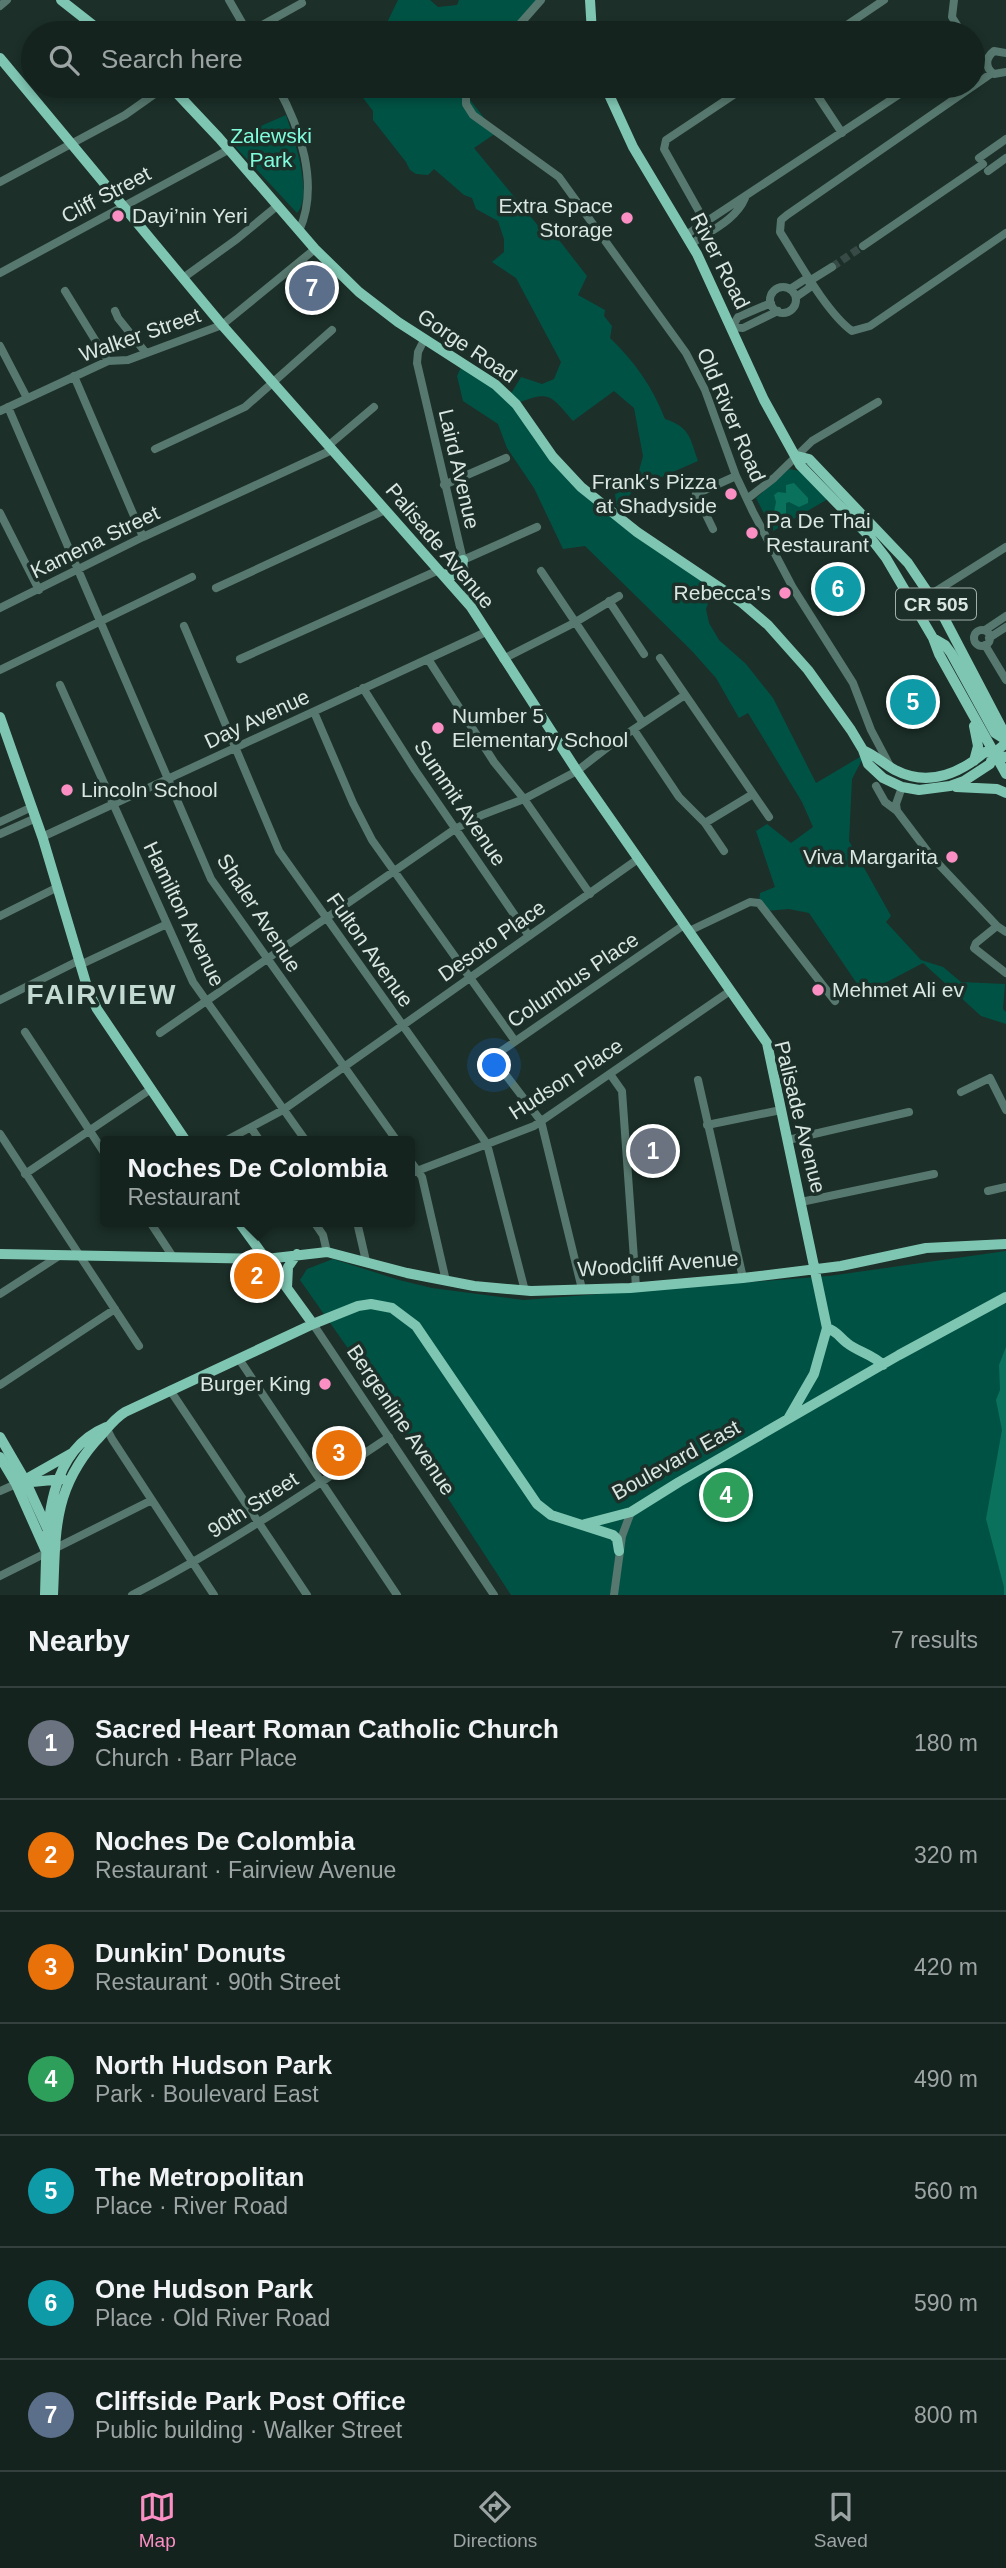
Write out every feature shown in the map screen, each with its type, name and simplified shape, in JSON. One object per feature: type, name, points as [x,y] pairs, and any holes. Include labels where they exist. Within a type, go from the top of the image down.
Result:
[{"type":"main road","points":[[61,0],[88,21]]},
{"type":"main road","points":[[590,0],[591,21]]},
{"type":"main road","name":"Palisade Avenue","points":[[0,58],[21,83]]},
{"type":"main road","name":"Palisade Avenue","points":[[33,98],[222,324],[471,607],[577,771],[767,1044],[828,1328]]},
{"type":"main road","name":"Gorge Road","points":[[179,98],[315,249],[359,292],[424,340],[485,377],[507,395],[553,457],[582,487],[654,544],[743,604],[768,625],[808,670],[863,750],[868,764],[883,778],[902,787],[932,790],[950,786],[964,781],[990,764],[1006,739]]},
{"type":"main road","name":"River Road","points":[[611,98],[634,147],[688,239],[775,422],[800,465],[880,551],[933,638],[939,654],[1006,774]]},
{"type":"main road","name":"River Road","points":[[797,456],[809,459],[908,564],[930,595],[1006,739]]},
{"type":"main road","points":[[441,572],[453,576],[458,574],[463,560]]},
{"type":"main road","points":[[933,638],[945,645],[951,653],[995,733],[1006,739]]},
{"type":"main road","points":[[984,693],[1006,712]]},
{"type":"main road","points":[[967,703],[978,746],[974,761]]},
{"type":"main road","points":[[0,717],[4,741],[34,812],[88,990],[97,1009],[183,1136]]},
{"type":"main road","name":"Gorge Road","points":[[863,750],[907,775],[933,778],[958,771],[985,752],[995,753]]},
{"type":"main road","points":[[995,753],[1006,757]]},
{"type":"main road","points":[[950,786],[997,789],[1006,793]]},
{"type":"main road","name":"Bergenline Avenue","points":[[243,1227],[313,1324]]},
{"type":"main road","name":"Woodcliff Avenue","points":[[0,1254],[173,1257],[270,1263],[297,1254],[327,1252],[446,1281],[525,1291],[636,1287],[743,1278],[817,1270],[926,1248],[1006,1244]]},
{"type":"main road","points":[[287,1288],[288,1267],[297,1254]]},
{"type":"main road","name":"Boulevard East","points":[[582,1525],[631,1512],[788,1419],[1006,1297]]},
{"type":"main road","points":[[53,1595],[48,1530],[51,1504],[64,1479],[106,1427],[125,1412],[170,1390],[313,1324],[358,1306],[371,1304],[392,1308],[416,1326],[537,1504],[551,1515],[613,1535],[617,1539],[619,1551]]},
{"type":"main road","points":[[788,1419],[814,1374],[828,1328],[833,1329],[852,1346],[875,1357],[883,1365]]},
{"type":"main road","points":[[20,1482],[72,1453],[95,1431],[106,1427]]},
{"type":"main road","points":[[0,1437],[51,1550]]},
{"type":"main road","points":[[45,1595],[64,1479],[72,1453]]},
{"type":"main road","points":[[0,1457],[20,1482],[48,1530]]},
{"type":"main road","points":[[20,1482],[64,1479]]},
{"type":"street","points":[[0,6],[7,0]]},
{"type":"street","points":[[229,0],[241,21]]},
{"type":"street","points":[[523,21],[541,0]]},
{"type":"street","points":[[853,21],[884,0]]},
{"type":"street","points":[[954,0],[952,16],[955,21]]},
{"type":"street","points":[[270,21],[302,3]]},
{"type":"street","points":[[1006,53],[999,50],[990,54],[987,63],[992,73],[999,75],[1006,72]]},
{"type":"street","points":[[985,78],[992,73]]},
{"type":"street","points":[[0,182],[151,98]]},
{"type":"street","points":[[283,98],[295,124],[308,180],[306,209],[299,231]]},
{"type":"street","name":"Old River Road","points":[[466,98],[466,104],[473,115],[559,177],[686,353],[705,390],[747,499],[793,588],[853,683],[871,730],[890,767]]},
{"type":"street","points":[[705,222],[664,149],[666,140],[729,98]]},
{"type":"street","points":[[819,98],[842,133]]},
{"type":"street","points":[[688,239],[705,222],[894,98]]},
{"type":"street","points":[[956,98],[781,220],[780,232],[843,325],[852,331],[861,330],[1006,233]]},
{"type":"street","points":[[863,246],[983,164],[1006,139]]},
{"type":"street","name":"Cliff Street","points":[[0,272],[228,150]]},
{"type":"street","points":[[983,164],[1006,158]]},
{"type":"street","points":[[688,239],[732,217],[745,198]]},
{"type":"street","points":[[183,278],[277,206]]},
{"type":"street","name":"Walker Street","points":[[4,409],[107,361],[128,360],[222,324],[315,249]]},
{"type":"street","points":[[790,289],[832,267]]},
{"type":"street","points":[[796,297],[809,288],[811,280]]},
{"type":"street","points":[[782,287],[790,289],[796,297],[796,304],[785,313],[778,312],[743,328],[732,327],[738,317],[771,303],[774,291],[782,287]]},
{"type":"street","points":[[65,291],[107,361]]},
{"type":"street","points":[[771,303],[778,312]]},
{"type":"street","points":[[115,311],[146,353]]},
{"type":"street","points":[[155,449],[245,407],[332,330]]},
{"type":"street","name":"Laird Avenue","points":[[424,340],[418,352],[417,363],[463,560],[471,607]]},
{"type":"street","points":[[0,345],[27,398]]},
{"type":"street","points":[[74,376],[143,537]]},
{"type":"street","points":[[747,499],[774,478],[812,441],[878,402]]},
{"type":"street","name":"Kamena Street","points":[[0,608],[330,447],[374,407]]},
{"type":"street","name":"Shaler Avenue","points":[[4,409],[101,622],[211,879],[393,1136]]},
{"type":"street","points":[[444,485],[506,458]]},
{"type":"street","points":[[713,529],[696,494],[736,476]]},
{"type":"street","points":[[216,588],[385,510]]},
{"type":"street","points":[[0,513],[39,590]]},
{"type":"street","points":[[463,560],[537,527]]},
{"type":"street","points":[[930,595],[1006,547]]},
{"type":"street","points":[[541,571],[574,624],[643,723]]},
{"type":"street","points":[[240,659],[441,572]]},
{"type":"street","points":[[0,670],[192,577]]},
{"type":"street","points":[[503,659],[574,624],[619,596]]},
{"type":"street","points":[[609,601],[644,654]]},
{"type":"street","points":[[986,638],[1006,616]]},
{"type":"street","name":"Fulton Avenue","points":[[184,626],[279,851],[487,1144],[525,1291]]},
{"type":"street","points":[[986,638],[1006,627]]},
{"type":"street","name":"Day Avenue","points":[[42,837],[486,632]]},
{"type":"street","points":[[986,638],[1006,680]]},
{"type":"street","points":[[660,658],[769,817]]},
{"type":"street","points":[[428,659],[494,762],[524,799],[590,894]]},
{"type":"street","name":"Hamilton Avenue","points":[[60,685],[193,982],[302,1136]]},
{"type":"street","name":"Summit Avenue","points":[[363,688],[529,936]]},
{"type":"street","points":[[160,1033],[455,829],[524,799],[577,771],[685,695]]},
{"type":"street","points":[[314,712],[362,823],[515,1041]]},
{"type":"street","points":[[634,730],[679,797],[705,823],[724,851]]},
{"type":"street","points":[[876,786],[885,802],[897,811],[930,856],[1006,932]]},
{"type":"street","points":[[897,811],[896,804],[902,787]]},
{"type":"street","points":[[705,823],[753,794]]},
{"type":"street","points":[[0,822],[34,812]]},
{"type":"street","points":[[0,834],[34,812]]},
{"type":"street","name":"Desoto Place","points":[[236,1136],[283,1110],[638,859]]},
{"type":"street","points":[[0,916],[58,887]]},
{"type":"street","name":"Columbus Place","points":[[481,1065],[686,928],[755,902],[762,906],[835,1001]]},
{"type":"street","points":[[0,1000],[167,924]]},
{"type":"street","points":[[998,926],[976,943],[975,948],[1006,973]]},
{"type":"street","name":"Hudson Place","points":[[415,1172],[541,1121],[730,990]]},
{"type":"street","points":[[25,1032],[100,1146]]},
{"type":"street","points":[[492,1057],[541,1121],[582,1289]]},
{"type":"street","points":[[610,1074],[622,1091],[636,1287]]},
{"type":"street","points":[[961,1091],[990,1078],[1006,1110]]},
{"type":"street","points":[[698,1080],[743,1278]]},
{"type":"street","points":[[25,1174],[151,1089]]},
{"type":"street","points":[[707,1125],[781,1110]]},
{"type":"street","points":[[788,1140],[909,1112]]},
{"type":"street","points":[[252,1129],[257,1136]]},
{"type":"street","points":[[0,1134],[139,1346]]},
{"type":"street","points":[[415,1174],[428,1198],[446,1281]]},
{"type":"street","points":[[802,1202],[934,1174]]},
{"type":"street","points":[[988,1191],[1006,1187]]},
{"type":"street","points":[[152,1227],[173,1257]]},
{"type":"street","points":[[317,1227],[323,1235],[327,1252]]},
{"type":"street","points":[[358,1227],[366,1261]]},
{"type":"street","points":[[0,1294],[61,1255]]},
{"type":"street","points":[[0,1385],[115,1309]]},
{"type":"street","name":"Bergenline Avenue","points":[[313,1324],[494,1595]]},
{"type":"street","points":[[239,1359],[397,1595]]},
{"type":"street","points":[[170,1390],[307,1595]]},
{"type":"street","points":[[106,1427],[214,1595]]},
{"type":"street","name":"90th Street","points":[[132,1595],[194,1563],[388,1437]]},
{"type":"street","points":[[0,1491],[20,1482]]},
{"type":"street","points":[[0,1576],[152,1500]]},
{"type":"street","points":[[614,1595],[619,1551],[624,1527],[631,1512]]},
{"type":"green space","points":[[398,0],[430,0],[438,7],[457,5],[459,0],[539,0],[523,21],[388,21]]},
{"type":"green space","points":[[363,98],[468,98],[496,133],[474,148],[540,228],[551,238],[559,240],[587,276],[578,295],[605,310],[604,316],[612,326],[610,338],[642,375],[665,419],[680,426],[688,434],[698,461],[634,489],[629,496],[631,505],[617,507],[615,494],[635,486],[643,456],[634,408],[614,391],[573,421],[559,405],[543,396],[516,404],[567,473],[715,585],[706,609],[709,623],[719,640],[746,664],[773,698],[816,783],[865,754],[852,779],[849,841],[891,916],[886,922],[921,960],[943,967],[961,982],[1005,984],[1003,1009],[1006,1012],[1006,1024],[981,1016],[923,963],[864,994],[809,913],[789,909],[766,911],[759,903],[760,893],[775,887],[756,831],[767,824],[791,843],[813,827],[802,802],[748,713],[739,718],[716,678],[692,651],[585,546],[563,549],[534,488],[507,448],[498,424],[463,401],[457,376],[463,363],[509,397],[521,377],[542,384],[554,379],[561,362],[516,278],[492,262],[504,252],[504,239],[498,221],[476,209],[472,198],[464,195],[434,169],[428,175],[416,174],[410,170],[373,120],[373,111]]},
{"type":"green space","name":"Zalewski Park","points":[[286,115],[303,179],[302,204],[297,213],[229,140]]},
{"type":"green space","points":[[789,469],[800,471],[828,499],[773,531],[756,498]]},
{"type":"green space","points":[[1006,1251],[1006,1595],[511,1595],[380,1394],[300,1280],[307,1269],[333,1259],[432,1288],[524,1300],[829,1276]]},
{"type":"shaded area","points":[[794,483],[808,498],[808,503],[799,507],[786,503],[786,515],[777,517],[774,512],[774,495],[778,492],[786,493],[786,485]]},
{"type":"shaded area","points":[[1006,1347],[1004,1595],[986,1519],[1002,1430],[996,1400],[1000,1390],[999,1365]]},
{"type":"tunnel","points":[[832,267],[863,246]]},
{"type":"place","name":"Dayi’nin Yeri","points":[[118,216]]},
{"type":"place","name":"Extra Space Storage","points":[[627,218]]},
{"type":"place","name":"Cliffside Park Post Office","points":[[312,288]]},
{"type":"place","name":"Frank's Pizza at Shadyside","points":[[731,494]]},
{"type":"place","name":"Pa De Thai Restaurant","points":[[752,533]]},
{"type":"place","name":"One Hudson Park","points":[[838,589]]},
{"type":"place","name":"Rebecca's","points":[[785,593]]},
{"type":"place","name":"The Metropolitan","points":[[913,702]]},
{"type":"place","name":"Number 5 Elementary School","points":[[438,728]]},
{"type":"place","name":"Lincoln School","points":[[67,790]]},
{"type":"place","name":"Viva Margarita","points":[[952,857]]},
{"type":"place","name":"Mehmet Ali ev","points":[[818,990]]},
{"type":"place","name":"Sacred Heart Roman Catholic Church","points":[[653,1151]]},
{"type":"place","name":"Noches De Colombia","points":[[257,1276]]},
{"type":"place","name":"Burger King","points":[[325,1384]]},
{"type":"place","name":"Dunkin' Donuts","points":[[339,1453]]},
{"type":"place","name":"North Hudson Park","points":[[726,1495]]},
{"type":"district","name":"FAIRVIEW","points":[[102,994]]}]
